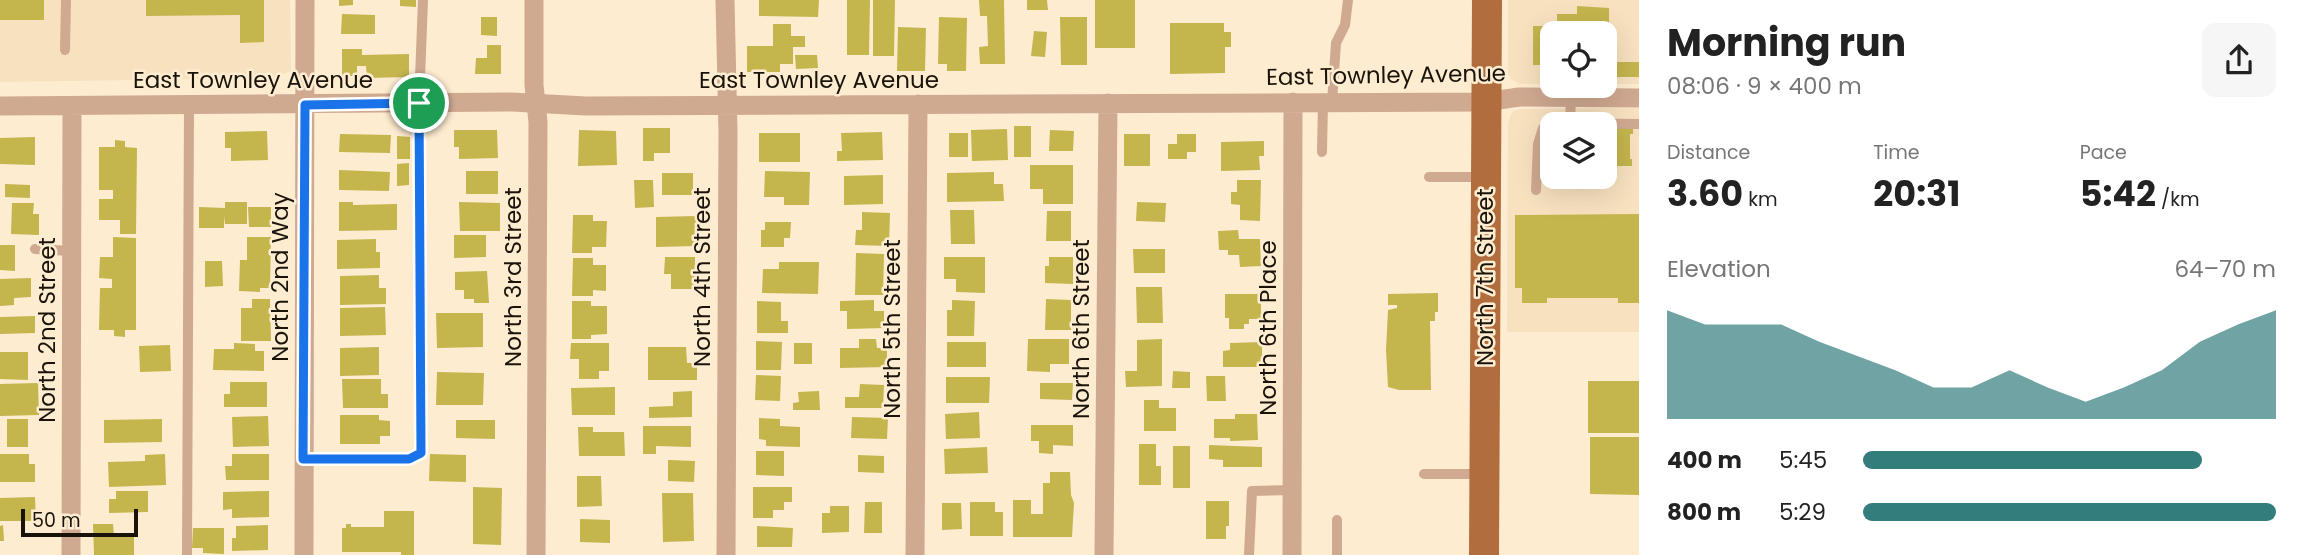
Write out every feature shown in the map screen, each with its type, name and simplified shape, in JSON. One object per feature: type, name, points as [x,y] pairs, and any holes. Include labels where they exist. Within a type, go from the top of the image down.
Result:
[{"type":"main road","name":"North 7th Street","points":[[1484,555],[1487,0]]},
{"type":"street","name":"North 2nd Way","points":[[304,555],[305,0]]},
{"type":"street","name":"North 3rd Street","points":[[534,0],[534,85],[538,122],[536,555]]},
{"type":"street","name":"North 4th Street","points":[[725,0],[726,555]]},
{"type":"street","name":"East Townley Avenue","points":[[0,106],[1485,102],[1540,97]]},
{"type":"street","name":"East Townley Avenue","points":[[1617,98],[1639,98]]},
{"type":"street","name":"North 6th Place","points":[[1292,555],[1293,102]]},
{"type":"street","name":"North 6th Street","points":[[1104,555],[1108,103]]},
{"type":"street","name":"North 5th Street","points":[[915,555],[918,104]]},
{"type":"street","name":"North 2nd Street","points":[[71,555],[72,106]]},
{"type":"lane","points":[[65,50],[66,0]]},
{"type":"lane","points":[[303,459],[409,459],[421,453],[419,103],[423,0]]},
{"type":"lane","points":[[1322,152],[1336,43],[1345,24],[1348,0]]},
{"type":"lane","points":[[187,555],[189,105]]},
{"type":"lane","points":[[1617,124],[1639,124]]},
{"type":"lane","points":[[1536,190],[1540,138]]},
{"type":"lane","points":[[1429,177],[1485,177]]},
{"type":"lane","points":[[35,249],[71,251]]},
{"type":"lane","points":[[1424,474],[1484,474]]},
{"type":"lane","points":[[1249,555],[1252,491],[1292,490]]},
{"type":"lane","points":[[1337,520],[1337,555]]},
{"type":"shaded area","points":[[0,0],[290,0],[291,71],[273,78],[0,82]]},
{"type":"shaded area","points":[[1508,0],[1639,0],[1639,84],[1617,84],[1617,21],[1540,21],[1540,84],[1520,84],[1508,74]]},
{"type":"shaded area","points":[[1639,108],[1639,332],[1507,332],[1508,124],[1513,111]]},
{"type":"building","points":[[0,0],[44,0],[44,20],[0,20]]},
{"type":"building","points":[[146,0],[264,0],[264,42],[240,43],[240,15],[146,16]]},
{"type":"building","points":[[339,0],[353,0],[353,5],[339,6]]},
{"type":"building","points":[[400,0],[416,0],[416,7],[400,6]]},
{"type":"building","points":[[759,0],[819,0],[818,17],[759,16]]},
{"type":"building","points":[[847,0],[870,0],[869,55],[847,55]]},
{"type":"building","points":[[873,0],[895,0],[894,56],[873,56]]},
{"type":"building","points":[[979,0],[1004,0],[1005,64],[980,64],[979,47],[988,46],[987,16],[980,16]]},
{"type":"building","points":[[1027,0],[1047,0],[1048,10],[1027,10]]},
{"type":"building","points":[[1095,0],[1135,0],[1135,48],[1095,48]]},
{"type":"building","points":[[1577,6],[1609,8],[1609,21],[1557,21],[1557,14],[1577,14]]},
{"type":"building","points":[[342,14],[375,15],[375,34],[341,34]]},
{"type":"building","points":[[481,17],[497,17],[497,36],[481,35]]},
{"type":"building","points":[[939,17],[967,18],[966,71],[947,71],[947,64],[938,64]]},
{"type":"building","points":[[1060,17],[1087,17],[1087,65],[1061,65]]},
{"type":"building","points":[[1170,23],[1224,23],[1224,32],[1231,32],[1231,47],[1225,47],[1225,73],[1170,74]]},
{"type":"building","points":[[773,24],[791,24],[791,36],[805,36],[805,47],[793,47],[793,64],[780,64],[780,72],[747,72],[747,46],[773,46]]},
{"type":"building","points":[[1533,26],[1540,26],[1540,65],[1533,65]]},
{"type":"building","points":[[898,27],[926,28],[925,71],[897,71]]},
{"type":"building","points":[[1034,31],[1047,32],[1045,57],[1031,56]]},
{"type":"building","points":[[487,45],[501,45],[501,74],[475,74],[476,58],[487,58]]},
{"type":"building","points":[[342,49],[362,49],[362,55],[409,54],[409,77],[367,78],[366,66],[357,66],[357,76],[342,76]]},
{"type":"building","points":[[795,55],[817,55],[818,68],[796,69]]},
{"type":"building","points":[[1617,62],[1639,62],[1639,77],[1617,77]]},
{"type":"building","points":[[1014,126],[1031,126],[1031,157],[1014,157]]},
{"type":"building","points":[[643,128],[670,128],[670,153],[654,153],[654,161],[643,161]]},
{"type":"building","points":[[1617,128],[1633,128],[1633,134],[1630,134],[1632,166],[1617,166]]},
{"type":"building","points":[[1007,129],[1008,160],[972,161],[971,130]]},
{"type":"building","points":[[454,130],[497,130],[498,158],[459,159],[459,147],[454,147]]},
{"type":"building","points":[[579,130],[616,131],[617,165],[578,166]]},
{"type":"building","points":[[1050,130],[1074,131],[1073,151],[1049,151]]},
{"type":"building","points":[[267,131],[268,160],[231,161],[231,148],[225,148],[225,132]]},
{"type":"building","points":[[882,132],[883,160],[837,161],[837,151],[842,151],[841,133]]},
{"type":"building","points":[[759,133],[800,133],[800,162],[759,162]]},
{"type":"building","points":[[949,133],[968,133],[968,157],[949,157]]},
{"type":"building","points":[[340,134],[391,135],[390,153],[339,152]]},
{"type":"building","points":[[1124,134],[1150,134],[1150,166],[1124,166]]},
{"type":"building","points":[[1177,134],[1196,134],[1196,152],[1187,152],[1187,159],[1168,159],[1168,144],[1177,144]]},
{"type":"building","points":[[397,136],[410,137],[410,159],[397,159]]},
{"type":"building","points":[[35,137],[35,165],[0,164],[0,138]]},
{"type":"building","points":[[115,140],[125,141],[125,147],[137,148],[136,234],[120,234],[120,220],[99,220],[99,199],[113,199],[113,190],[99,190],[99,147],[115,147]]},
{"type":"building","points":[[1264,141],[1264,156],[1259,156],[1260,170],[1221,171],[1221,142]]},
{"type":"building","points":[[409,163],[409,185],[397,186],[397,164]]},
{"type":"building","points":[[1030,165],[1073,165],[1073,204],[1043,204],[1043,189],[1030,189]]},
{"type":"building","points":[[339,170],[390,172],[389,191],[339,190]]},
{"type":"building","points":[[466,171],[498,171],[498,194],[466,194]]},
{"type":"building","points":[[765,171],[810,172],[809,205],[784,205],[784,197],[764,197]]},
{"type":"building","points":[[994,172],[994,184],[1003,184],[1004,201],[947,202],[947,173]]},
{"type":"building","points":[[662,173],[693,173],[693,195],[662,195]]},
{"type":"building","points":[[883,175],[883,204],[844,205],[844,176]]},
{"type":"building","points":[[634,180],[653,180],[654,207],[635,208]]},
{"type":"building","points":[[1237,180],[1261,180],[1260,221],[1240,220],[1240,205],[1231,204],[1231,192],[1237,192]]},
{"type":"building","points":[[5,184],[30,185],[30,198],[5,197]]},
{"type":"building","points":[[225,202],[247,202],[247,224],[225,224],[224,216],[224,228],[199,228],[199,207],[225,208]]},
{"type":"building","points":[[339,202],[353,202],[353,205],[397,204],[397,230],[339,231]]},
{"type":"building","points":[[459,202],[500,203],[500,231],[460,231]]},
{"type":"building","points":[[1137,202],[1166,203],[1165,222],[1136,221]]},
{"type":"building","points":[[12,203],[34,203],[33,214],[39,214],[39,235],[11,234]]},
{"type":"building","points":[[248,207],[271,207],[271,227],[249,227]]},
{"type":"building","points":[[950,210],[974,210],[975,244],[951,244]]},
{"type":"building","points":[[1047,211],[1071,211],[1071,241],[1046,241]]},
{"type":"building","points":[[862,212],[890,213],[889,246],[855,245],[856,230],[862,230]]},
{"type":"building","points":[[1639,214],[1639,303],[1618,303],[1618,298],[1547,298],[1547,303],[1522,303],[1522,288],[1515,288],[1515,215]]},
{"type":"building","points":[[573,215],[593,215],[593,221],[607,221],[606,247],[592,247],[592,253],[572,253]]},
{"type":"building","points":[[696,216],[696,246],[656,247],[656,217]]},
{"type":"building","points":[[765,222],[791,222],[790,238],[784,238],[784,247],[761,247],[761,230],[765,230]]},
{"type":"building","points":[[1238,230],[1239,239],[1260,239],[1261,266],[1240,267],[1239,255],[1228,255],[1228,250],[1219,250],[1218,231]]},
{"type":"building","points":[[454,235],[486,235],[486,257],[454,258]]},
{"type":"building","points":[[113,237],[136,238],[136,330],[125,330],[125,337],[114,336],[114,330],[99,330],[100,288],[112,288],[112,279],[99,278],[100,257],[113,257]]},
{"type":"building","points":[[247,237],[271,237],[270,288],[260,288],[260,292],[239,291],[240,260],[247,260]]},
{"type":"building","points":[[376,239],[376,252],[380,252],[380,268],[337,269],[337,240]]},
{"type":"building","points":[[0,245],[15,245],[15,271],[0,270]]},
{"type":"building","points":[[1133,249],[1165,249],[1165,273],[1134,273]]},
{"type":"building","points":[[856,253],[884,254],[883,295],[855,295]]},
{"type":"building","points":[[665,257],[695,257],[695,289],[671,289],[671,274],[664,274]]},
{"type":"building","points":[[944,257],[985,257],[985,293],[956,292],[956,279],[944,279]]},
{"type":"building","points":[[1049,257],[1073,257],[1073,284],[1045,283],[1045,266],[1049,266]]},
{"type":"building","points":[[573,258],[593,258],[593,265],[606,265],[606,291],[593,290],[593,296],[572,296]]},
{"type":"building","points":[[205,261],[222,261],[223,286],[205,287]]},
{"type":"building","points":[[779,262],[819,262],[818,294],[762,293],[763,269],[779,269]]},
{"type":"building","points":[[487,271],[489,303],[474,303],[474,299],[464,299],[464,290],[455,290],[455,272]]},
{"type":"building","points":[[379,275],[379,288],[386,288],[386,304],[340,305],[340,276]]},
{"type":"building","points":[[31,278],[31,297],[14,298],[14,305],[0,306],[0,279]]},
{"type":"building","points":[[1136,287],[1162,287],[1163,323],[1137,323]]},
{"type":"building","points":[[1438,293],[1438,312],[1435,312],[1435,321],[1430,321],[1431,390],[1399,390],[1388,387],[1388,310],[1397,308],[1397,305],[1388,305],[1388,294]]},
{"type":"building","points":[[1225,294],[1261,294],[1261,319],[1249,319],[1249,324],[1244,324],[1244,329],[1229,329],[1229,318],[1225,318]]},
{"type":"building","points":[[252,299],[270,299],[271,341],[241,341],[241,308],[252,308]]},
{"type":"building","points":[[1046,299],[1071,300],[1071,330],[1045,330]]},
{"type":"building","points":[[874,300],[874,311],[884,311],[884,328],[847,329],[847,311],[840,311],[840,301]]},
{"type":"building","points":[[952,300],[975,301],[974,336],[947,336],[947,310],[952,310]]},
{"type":"building","points":[[572,301],[591,301],[591,306],[607,306],[607,334],[591,335],[591,339],[572,339]]},
{"type":"building","points":[[757,301],[781,302],[781,321],[788,321],[788,333],[757,333]]},
{"type":"building","points":[[385,307],[386,335],[340,336],[340,308]]},
{"type":"building","points":[[436,313],[483,313],[483,347],[437,348]]},
{"type":"building","points":[[35,316],[35,333],[0,334],[0,317]]},
{"type":"building","points":[[859,339],[876,339],[877,348],[887,348],[887,367],[840,368],[840,348],[859,348]]},
{"type":"building","points":[[1028,339],[1069,339],[1069,364],[1050,364],[1050,372],[1027,371]]},
{"type":"building","points":[[1162,339],[1162,386],[1126,387],[1125,371],[1137,371],[1137,340]]},
{"type":"building","points":[[756,341],[782,342],[781,370],[756,370]]},
{"type":"building","points":[[947,342],[986,342],[986,367],[947,367]]},
{"type":"building","points":[[1262,342],[1262,367],[1223,367],[1223,351],[1230,350],[1230,343]]},
{"type":"building","points":[[234,343],[255,344],[255,351],[264,351],[264,371],[213,370],[214,349],[234,349]]},
{"type":"building","points":[[571,343],[609,343],[609,371],[599,371],[599,379],[579,379],[579,359],[570,359]]},
{"type":"building","points":[[794,343],[812,343],[812,364],[794,364]]},
{"type":"building","points":[[170,345],[171,371],[140,372],[139,346]]},
{"type":"building","points":[[379,347],[379,375],[340,376],[340,348]]},
{"type":"building","points":[[648,347],[686,347],[687,363],[697,363],[697,380],[648,380]]},
{"type":"building","points":[[0,352],[28,352],[28,380],[0,379]]},
{"type":"building","points":[[1173,371],[1190,372],[1190,388],[1172,388]]},
{"type":"building","points":[[437,372],[484,373],[483,405],[436,405]]},
{"type":"building","points":[[756,375],[781,376],[780,401],[755,400]]},
{"type":"building","points":[[1206,376],[1225,376],[1226,401],[1207,401]]},
{"type":"building","points":[[946,377],[990,377],[989,403],[946,403]]},
{"type":"building","points":[[342,379],[381,379],[381,394],[388,394],[388,408],[343,408]]},
{"type":"building","points":[[1588,381],[1639,381],[1639,433],[1588,433]]},
{"type":"building","points":[[230,382],[267,382],[267,407],[224,407],[224,394],[230,394]]},
{"type":"building","points":[[38,383],[39,415],[0,416],[0,384]]},
{"type":"building","points":[[1040,383],[1073,383],[1072,400],[1040,399]]},
{"type":"building","points":[[860,384],[884,385],[883,408],[845,408],[845,397],[859,397]]},
{"type":"building","points":[[615,387],[615,415],[572,415],[571,388]]},
{"type":"building","points":[[692,391],[692,417],[649,418],[649,407],[673,406],[673,392]]},
{"type":"building","points":[[819,391],[820,410],[793,410],[793,403],[799,402],[798,392]]},
{"type":"building","points":[[1144,400],[1159,400],[1159,408],[1176,408],[1176,431],[1144,431]]},
{"type":"building","points":[[979,412],[980,438],[946,439],[945,414]]},
{"type":"building","points":[[1235,414],[1257,414],[1258,440],[1230,441],[1230,438],[1214,438],[1214,419],[1235,419]]},
{"type":"building","points":[[340,415],[379,415],[379,420],[390,421],[390,436],[380,436],[380,444],[340,444]]},
{"type":"building","points":[[268,416],[269,446],[233,447],[232,417]]},
{"type":"building","points":[[852,417],[888,418],[887,439],[851,438]]},
{"type":"building","points":[[759,418],[780,419],[780,426],[800,427],[800,447],[766,446],[766,440],[759,439]]},
{"type":"building","points":[[7,419],[28,419],[28,447],[7,447]]},
{"type":"building","points":[[162,419],[162,442],[104,443],[104,420]]},
{"type":"building","points":[[456,420],[495,420],[495,439],[456,438]]},
{"type":"building","points":[[1031,425],[1073,425],[1073,446],[1053,445],[1053,454],[1039,453],[1039,441],[1031,441]]},
{"type":"building","points":[[643,426],[691,426],[691,447],[656,446],[656,454],[643,454]]},
{"type":"building","points":[[578,427],[593,427],[593,432],[624,432],[625,456],[579,456]]},
{"type":"building","points":[[1590,437],[1639,437],[1639,495],[1590,494]]},
{"type":"building","points":[[1139,444],[1156,444],[1156,466],[1161,466],[1161,485],[1139,485]]},
{"type":"building","points":[[1209,445],[1262,447],[1262,467],[1223,467],[1223,460],[1209,459]]},
{"type":"building","points":[[1173,446],[1190,446],[1190,488],[1173,488]]},
{"type":"building","points":[[987,447],[988,473],[945,474],[944,449]]},
{"type":"building","points":[[756,451],[784,451],[784,476],[756,475]]},
{"type":"building","points":[[0,454],[29,454],[29,464],[35,464],[35,482],[0,482]]},
{"type":"building","points":[[165,454],[166,485],[109,487],[108,462],[145,461],[145,455]]},
{"type":"building","points":[[232,454],[269,454],[269,480],[226,480],[225,466],[232,466]]},
{"type":"building","points":[[430,454],[466,455],[466,482],[429,481]]},
{"type":"building","points":[[858,455],[884,456],[884,473],[858,472]]},
{"type":"building","points":[[668,460],[695,461],[694,482],[668,481]]},
{"type":"building","points":[[1050,472],[1070,472],[1074,503],[1072,537],[1013,537],[1013,500],[1031,500],[1031,514],[1043,514],[1043,483],[1050,483]]},
{"type":"building","points":[[577,476],[601,476],[602,506],[577,507]]},
{"type":"building","points":[[473,487],[502,488],[501,545],[473,544]]},
{"type":"building","points":[[753,487],[792,487],[792,502],[784,502],[784,510],[773,510],[773,518],[753,518]]},
{"type":"building","points":[[116,491],[148,491],[148,512],[109,513],[109,499],[116,499]]},
{"type":"building","points":[[269,491],[269,517],[232,518],[232,509],[223,510],[223,492]]},
{"type":"building","points":[[662,493],[693,493],[694,541],[663,542]]},
{"type":"building","points":[[35,497],[36,521],[0,521],[0,498]]},
{"type":"building","points":[[1206,501],[1229,501],[1226,539],[1206,539]]},
{"type":"building","points":[[865,502],[882,502],[882,533],[864,533]]},
{"type":"building","points":[[970,502],[995,502],[995,512],[1003,512],[1003,536],[970,536]]},
{"type":"building","points":[[942,503],[961,503],[962,529],[942,530]]},
{"type":"building","points":[[830,506],[849,506],[849,532],[822,533],[822,513],[830,513]]},
{"type":"building","points":[[384,511],[414,511],[414,555],[401,555],[401,552],[342,552],[342,528],[346,528],[346,524],[351,524],[351,527],[384,527]]},
{"type":"building","points":[[580,519],[610,520],[610,543],[580,542]]},
{"type":"building","points":[[93,524],[113,524],[114,536],[134,535],[134,555],[94,555]]},
{"type":"building","points":[[3,525],[4,541],[0,541],[0,526]]},
{"type":"building","points":[[268,525],[268,550],[232,551],[236,526]]},
{"type":"building","points":[[757,526],[793,528],[792,547],[757,547]]},
{"type":"building","points":[[193,528],[224,528],[224,554],[203,553],[203,548],[192,548]]},
{"type":"route","points":[[419,103],[421,453],[409,459],[303,459],[305,105],[419,103]]}]
